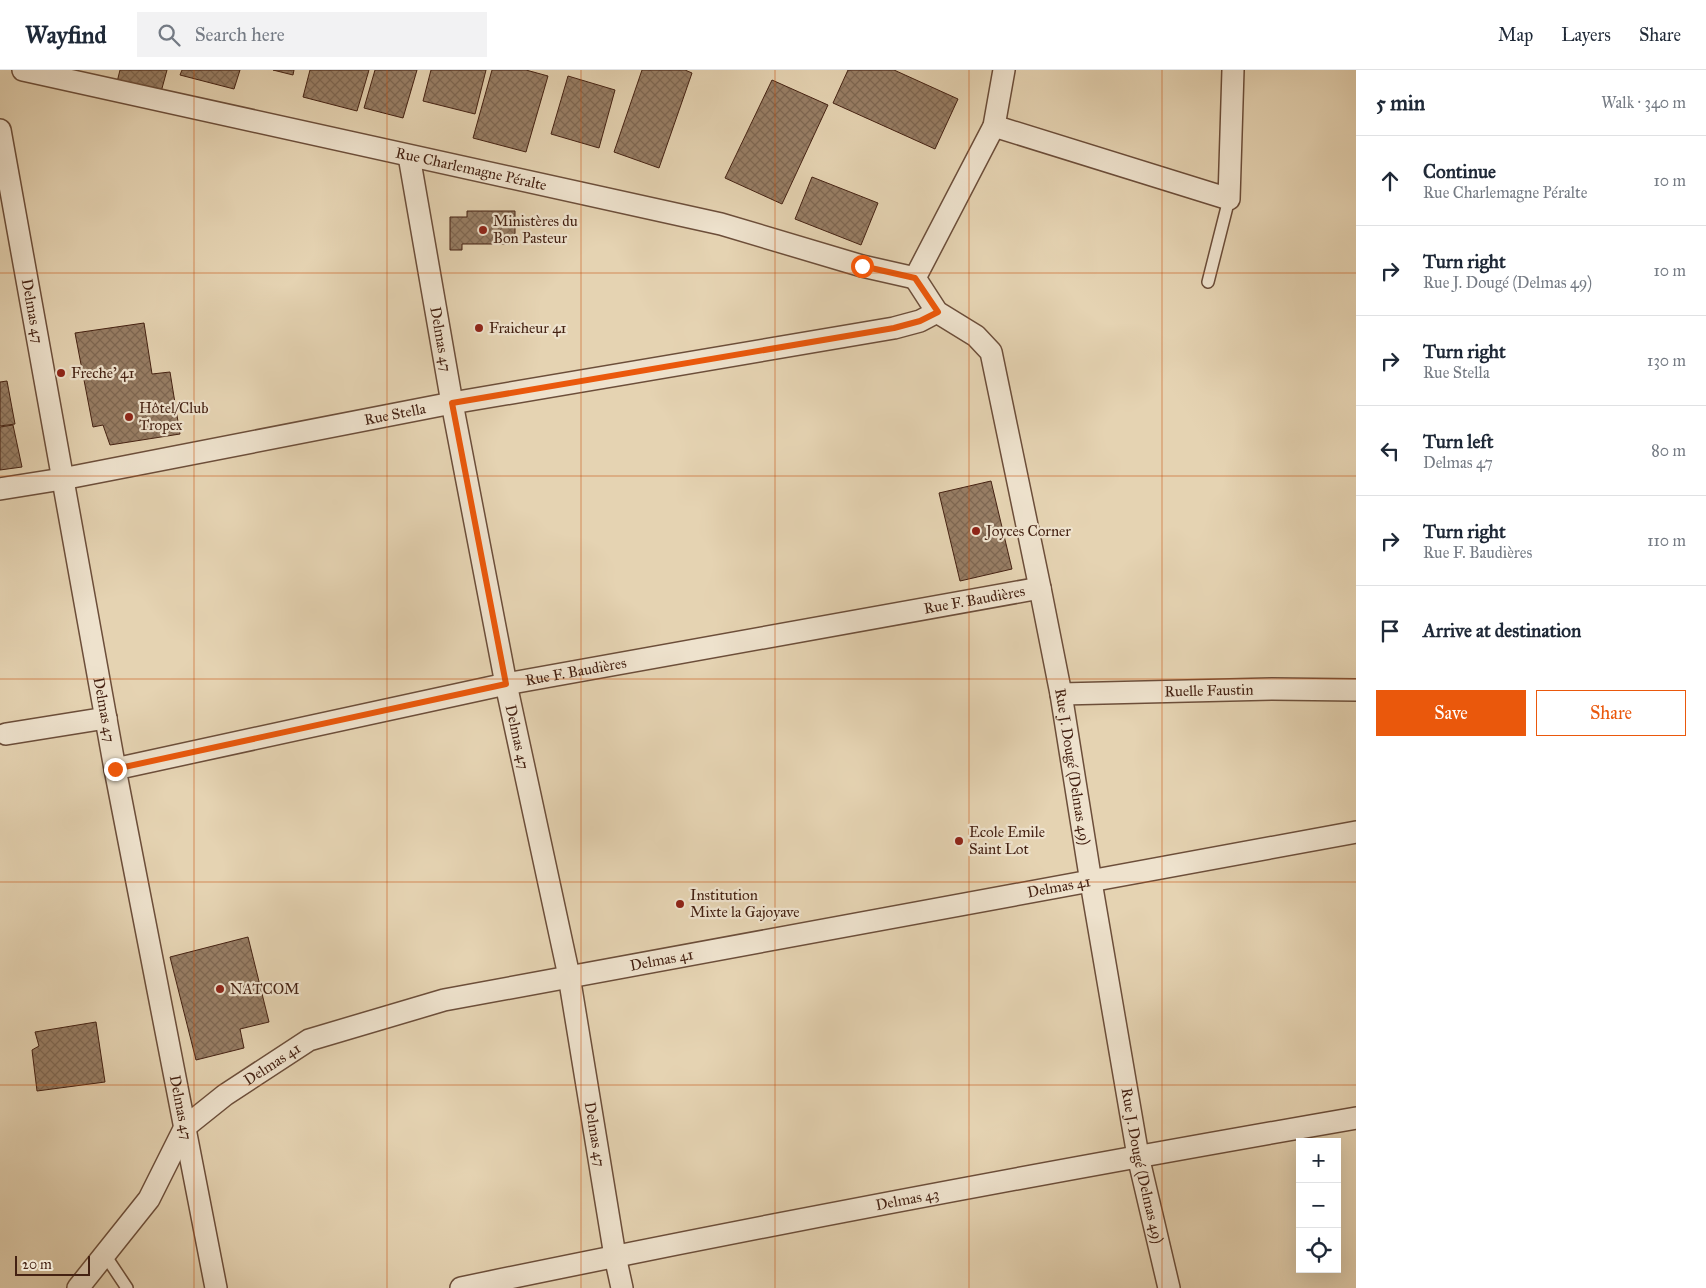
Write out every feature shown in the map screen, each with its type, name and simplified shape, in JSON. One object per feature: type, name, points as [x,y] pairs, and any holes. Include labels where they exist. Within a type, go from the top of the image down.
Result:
[{"type":"street","name":"Rue Charlemagne Péralte","points":[[23,70],[721,224],[862,266],[915,278]]},
{"type":"street","points":[[915,278],[994,126],[1004,70]]},
{"type":"street","points":[[994,126],[1229,198],[1233,70]]},
{"type":"street","name":"Delmas 47","points":[[0,130],[115,769],[216,1288]]},
{"type":"street","name":"Delmas 47","points":[[409,156],[452,403],[506,684],[569,976],[615,1256],[622,1288]]},
{"type":"street","name":"Rue J. Dougé (Delmas 49)","points":[[915,278],[938,312],[976,336],[990,352],[1061,694],[1138,1156],[1169,1288]]},
{"type":"street","name":"Rue Stella","points":[[0,489],[62,479],[452,403],[894,328],[920,321],[938,312]]},
{"type":"street","name":"Rue F. Baudières","points":[[115,769],[506,684],[1040,588]]},
{"type":"street","name":"Ruelle Faustin","points":[[1061,694],[1272,689],[1356,690]]},
{"type":"street","points":[[6,734],[106,718]]},
{"type":"street","name":"Delmas 41","points":[[78,1288],[149,1199],[186,1127],[225,1095],[309,1040],[444,1000],[1356,832]]},
{"type":"street","name":"Delmas 43","points":[[461,1288],[615,1256],[1138,1156],[1356,1118]]},
{"type":"lane","points":[[1208,282],[1229,198]]},
{"type":"lane","points":[[105,1255],[126,1288]]},
{"type":"building","points":[[120,70],[167,70],[161,92],[117,82]]},
{"type":"building","points":[[182,70],[240,70],[234,89],[180,75]]},
{"type":"building","points":[[273,70],[294,70],[293,75]]},
{"type":"building","points":[[310,70],[369,70],[357,111],[303,97]]},
{"type":"building","points":[[375,70],[417,70],[403,118],[364,108]]},
{"type":"building","points":[[431,70],[486,70],[475,114],[423,101]]},
{"type":"building","points":[[492,70],[526,70],[548,76],[526,152],[473,138]]},
{"type":"building","points":[[642,70],[685,70],[692,73],[659,168],[614,152]]},
{"type":"building","points":[[848,70],[894,70],[958,99],[935,149],[833,103]]},
{"type":"building","points":[[568,76],[615,90],[599,148],[551,134]]},
{"type":"building","points":[[772,80],[828,105],[782,204],[725,178]]},
{"type":"building","points":[[812,177],[878,203],[861,245],[795,219]]},
{"type":"building","name":"Ministères du Bon Pasteur","points":[[467,211],[515,211],[515,244],[462,244],[462,250],[450,250],[450,217],[467,217]]},
{"type":"building","points":[[144,323],[152,374],[170,372],[180,434],[110,445],[103,425],[93,427],[75,333]]},
{"type":"building","points":[[7,381],[15,424],[0,426],[0,382]]},
{"type":"building","points":[[13,425],[22,467],[0,470],[0,427]]},
{"type":"building","name":"Joyces Corner","points":[[991,481],[1012,569],[960,581],[939,493]]},
{"type":"building","name":"NATCOM","points":[[248,937],[269,1022],[240,1029],[244,1048],[196,1060],[170,957]]},
{"type":"building","points":[[96,1022],[105,1082],[37,1091],[32,1050],[39,1046],[35,1032]]},
{"type":"place","name":"Ministères du Bon Pasteur","points":[[483,230]]},
{"type":"place","name":"Fraicheur 41","points":[[479,328]]},
{"type":"place","name":"Freche' 41","points":[[61,373]]},
{"type":"place","name":"Hôtel/Club Tropex","points":[[129,417]]},
{"type":"place","name":"Joyces Corner","points":[[976,531]]},
{"type":"place","name":"Ecole Emile Saint Lot","points":[[959,841]]},
{"type":"place","name":"Institution Mixte la Gajoyave","points":[[680,904]]},
{"type":"place","name":"NATCOM","points":[[220,989]]},
{"type":"route","points":[[115,769],[506,684],[452,403],[894,328],[920,321],[938,312],[915,278],[862,266]]}]
